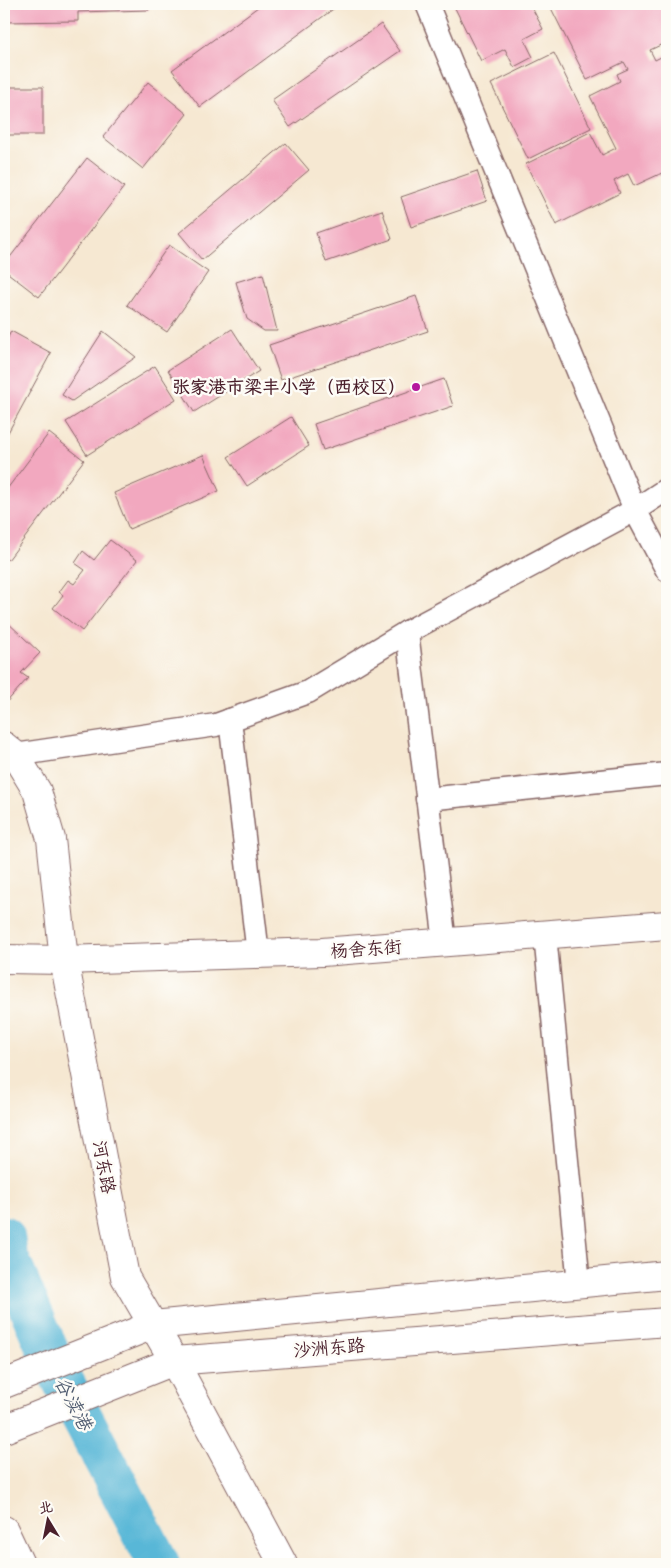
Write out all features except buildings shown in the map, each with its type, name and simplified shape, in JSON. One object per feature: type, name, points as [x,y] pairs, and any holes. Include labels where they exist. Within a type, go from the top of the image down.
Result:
[{"type":"street","points":[[427,4],[635,510],[667,570]]},
{"type":"street","points":[[9,750],[93,745],[216,724],[308,692],[407,632],[635,510],[667,489]]},
{"type":"street","points":[[407,632],[445,943]]},
{"type":"street","points":[[230,720],[258,954]]},
{"type":"street","name":"河东路","points":[[9,750],[38,791],[51,839],[51,959],[125,1277],[174,1361],[283,1564]]},
{"type":"street","points":[[428,799],[667,774]]},
{"type":"street","name":"杨舍东街","points":[[4,959],[322,952],[667,925]]},
{"type":"street","points":[[545,935],[579,1284]]},
{"type":"street","points":[[4,1384],[153,1325],[667,1275]]},
{"type":"street","name":"沙洲东路","points":[[4,1429],[174,1361],[667,1322]]},
{"type":"street","points":[[4,1530],[20,1564]]},
{"type":"waterway","name":"谷渎港","points":[[4,1237],[7,1256],[54,1364],[159,1564]]},
{"type":"place","name":"张家港市梁丰小学（西校区）","points":[[416,387]]}]
